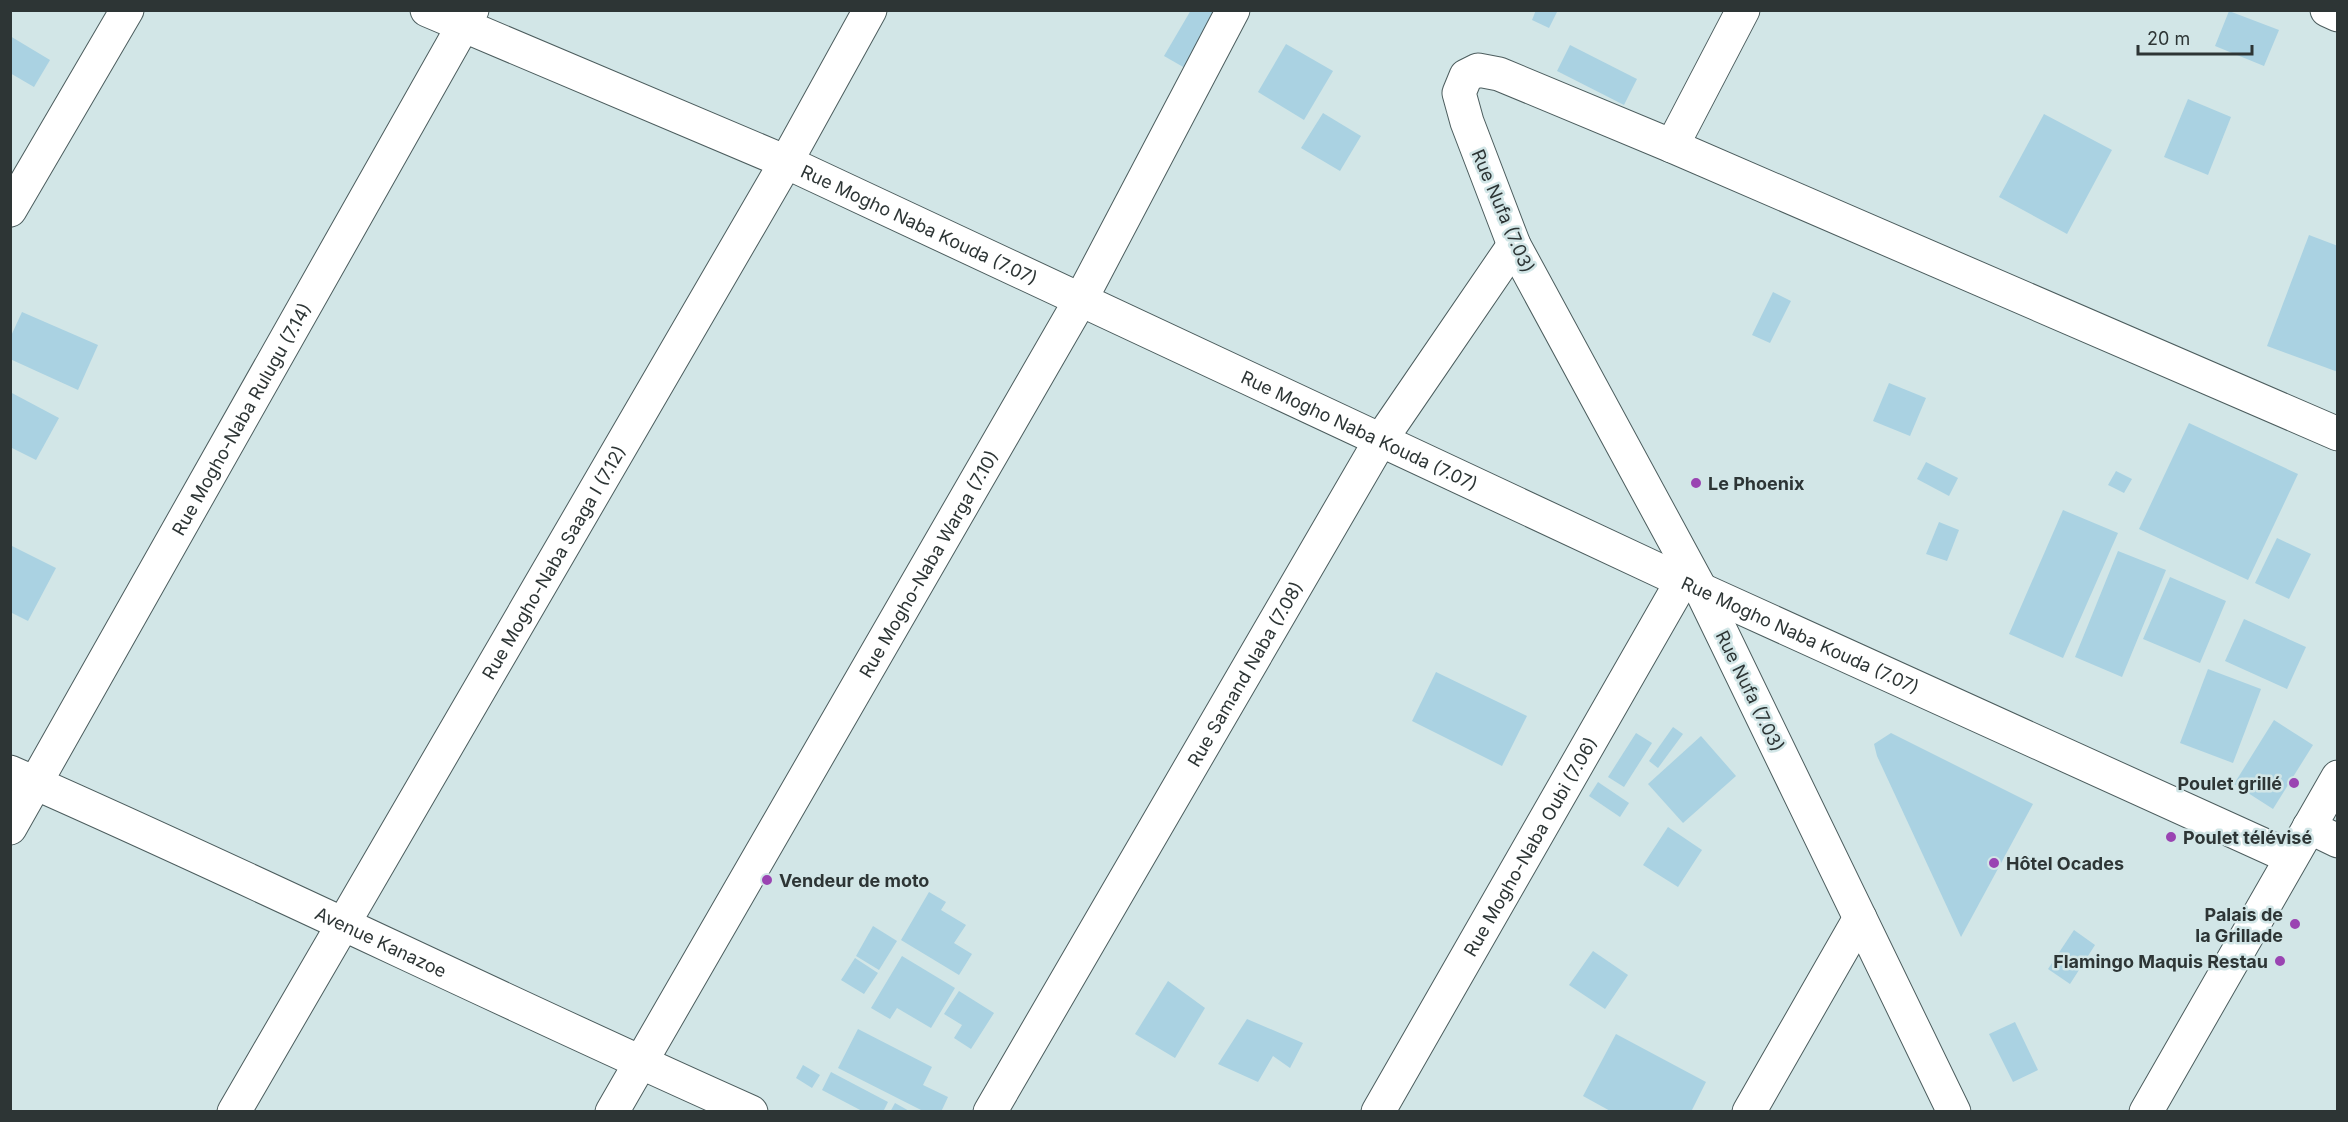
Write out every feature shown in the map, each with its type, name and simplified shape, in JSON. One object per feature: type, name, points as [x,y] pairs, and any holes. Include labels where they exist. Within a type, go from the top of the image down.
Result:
[{"type":"street","points":[[10,210],[126,10]]},
{"type":"street","name":"Rue Mogho Naba Kouda (7.07)","points":[[427,10],[468,19],[786,162],[1691,585],[2290,857]]},
{"type":"street","name":"Rue Mogho-Naba Saaga I (7.12)","points":[[234,1112],[786,162],[870,10]]},
{"type":"street","name":"Rue Mogho-Naba Warga (7.10)","points":[[612,1112],[1082,299],[1233,10]]},
{"type":"street","points":[[1743,10],[1672,146],[2337,435]]},
{"type":"street","points":[[2327,10],[2337,15]]},
{"type":"street","name":"Rue Mogho-Naba Rulugu (7.14)","points":[[10,828],[23,778],[468,19]]},
{"type":"street","name":"Rue Nufa (7.03)","points":[[1672,146],[1499,74],[1478,70],[1466,76],[1459,93],[1467,122],[1514,246],[1691,585],[1860,918],[1954,1112]]},
{"type":"street","name":"Rue Samand Naba (7.08)","points":[[990,1112],[1380,441],[1514,246]]},
{"type":"street","name":"Rue Mogho-Naba Oubi (7.06)","points":[[1378,1112],[1691,585]]},
{"type":"street","points":[[2145,1112],[2290,857],[2323,834],[2337,777]]},
{"type":"street","name":"Avenue Kanazoe","points":[[23,778],[751,1112]]},
{"type":"street","points":[[1749,1112],[1860,918]]},
{"type":"building","points":[[1191,10],[1218,10],[1185,68],[1164,56]]},
{"type":"building","points":[[1536,10],[1558,10],[1549,28],[1532,20]]},
{"type":"building","points":[[2229,11],[2279,30],[2264,66],[2215,46]]},
{"type":"building","points":[[10,36],[50,60],[34,87],[10,73]]},
{"type":"building","points":[[1286,44],[1333,71],[1304,120],[1258,92]]},
{"type":"building","points":[[1570,45],[1637,79],[1624,105],[1557,71]]},
{"type":"building","points":[[2188,99],[2231,117],[2208,175],[2164,157]]},
{"type":"building","points":[[1323,113],[1361,136],[1340,171],[1301,148]]},
{"type":"building","points":[[2044,114],[2112,150],[2067,234],[1999,197]]},
{"type":"building","points":[[2309,235],[2338,246],[2338,372],[2267,346]]},
{"type":"building","points":[[1773,292],[1791,301],[1770,343],[1752,335]]},
{"type":"building","points":[[22,312],[98,345],[78,390],[10,359],[10,338]]},
{"type":"building","points":[[1889,383],[1926,398],[1910,436],[1873,421]]},
{"type":"building","points":[[10,392],[59,418],[36,460],[10,447]]},
{"type":"building","points":[[2189,423],[2298,474],[2248,580],[2139,529]]},
{"type":"building","points":[[1926,462],[1958,478],[1949,496],[1917,479]]},
{"type":"building","points":[[2116,471],[2132,479],[2124,493],[2108,485]]},
{"type":"building","points":[[2063,510],[2118,533],[2063,658],[2009,634]]},
{"type":"building","points":[[1939,522],[1959,530],[1947,561],[1926,554]]},
{"type":"building","points":[[2277,538],[2311,554],[2289,599],[2255,583]]},
{"type":"building","points":[[12,546],[56,568],[28,621],[10,612],[10,549]]},
{"type":"building","points":[[2118,551],[2166,570],[2122,677],[2075,657]]},
{"type":"building","points":[[2170,577],[2226,601],[2200,663],[2143,639]]},
{"type":"building","points":[[2244,619],[2306,647],[2287,689],[2225,661]]},
{"type":"building","points":[[2208,669],[2261,689],[2233,763],[2180,743]]},
{"type":"building","points":[[1436,672],[1527,716],[1502,766],[1412,721]]},
{"type":"building","points":[[2274,720],[2313,745],[2273,809],[2234,784]]},
{"type":"building","points":[[1673,727],[1683,734],[1658,768],[1649,761]]},
{"type":"building","points":[[1636,733],[1652,743],[1624,787],[1608,777]]},
{"type":"building","points":[[1891,733],[2033,804],[1961,937],[1877,756],[1874,744]]},
{"type":"building","points":[[1701,736],[1736,776],[1683,823],[1648,784]]},
{"type":"building","points":[[1598,782],[1629,803],[1620,817],[1589,796]]},
{"type":"building","points":[[1668,827],[1702,850],[1678,887],[1643,865]]},
{"type":"building","points":[[929,892],[946,902],[941,910],[966,925],[954,943],[972,954],[959,975],[901,940]]},
{"type":"building","points":[[873,926],[897,941],[879,970],[856,956]]},
{"type":"building","points":[[2074,930],[2095,945],[2070,984],[2048,969]]},
{"type":"building","points":[[1593,951],[1628,975],[1605,1009],[1569,985]]},
{"type":"building","points":[[902,956],[955,988],[931,1028],[897,1008],[890,1019],[871,1008]]},
{"type":"building","points":[[855,958],[878,973],[864,994],[841,980]]},
{"type":"building","points":[[1168,981],[1205,1008],[1175,1058],[1135,1034]]},
{"type":"building","points":[[959,991],[994,1013],[971,1049],[954,1038],[962,1025],[944,1014]]},
{"type":"building","points":[[1247,1019],[1303,1043],[1290,1068],[1273,1056],[1258,1082],[1218,1064]]},
{"type":"building","points":[[2015,1022],[2038,1070],[2013,1082],[1989,1034]]},
{"type":"building","points":[[858,1029],[932,1067],[923,1085],[948,1097],[941,1112],[925,1112],[838,1068]]},
{"type":"building","points":[[1616,1034],[1706,1082],[1691,1112],[1612,1112],[1583,1096]]},
{"type":"building","points":[[803,1065],[820,1075],[812,1088],[796,1078]]},
{"type":"building","points":[[831,1072],[888,1102],[883,1112],[864,1112],[822,1090]]},
{"type":"building","points":[[895,1103],[911,1112],[890,1112]]},
{"type":"place","name":"Le Phoenix","points":[[1696,483]]},
{"type":"place","name":"Poulet grillé","points":[[2294,783]]},
{"type":"place","name":"Poulet télévisé","points":[[2171,837]]},
{"type":"place","name":"Hôtel Ocades","points":[[1994,863]]},
{"type":"place","name":"Vendeur de moto","points":[[767,880]]},
{"type":"place","name":"Palais de la Grillade","points":[[2295,924]]},
{"type":"place","name":"Flamingo Maquis Restau","points":[[2280,961]]}]
